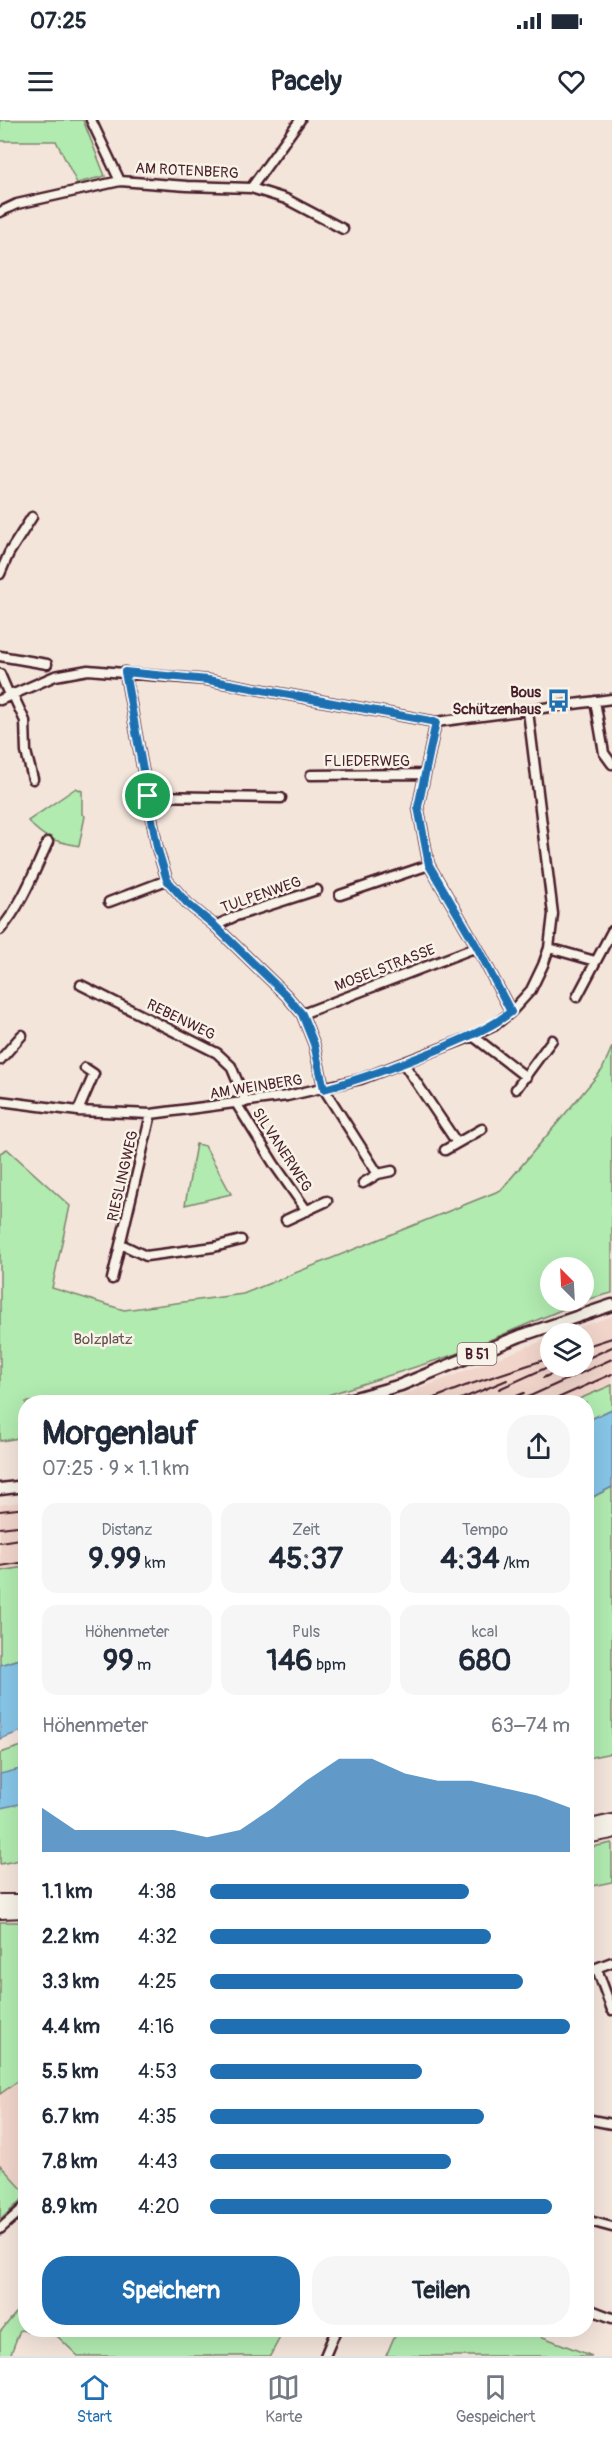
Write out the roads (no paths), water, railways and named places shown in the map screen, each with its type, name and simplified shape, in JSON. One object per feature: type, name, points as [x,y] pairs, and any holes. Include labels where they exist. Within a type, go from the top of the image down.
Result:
[{"type":"highway","points":[[594,1825],[612,1821]]},
{"type":"highway","points":[[594,1836],[612,1832]]},
{"type":"highway","points":[[0,1901],[18,1901]]},
{"type":"highway","points":[[0,1911],[18,1911]]},
{"type":"main road","name":"B 51","points":[[366,1395],[401,1385],[520,1336],[612,1305]]},
{"type":"main road","points":[[0,1489],[18,1487]]},
{"type":"street","points":[[91,120],[120,181]]},
{"type":"street","name":"AM ROTENBERG","points":[[251,188],[300,120]]},
{"type":"street","name":"AM ROTENBERG","points":[[0,212],[17,204],[120,181],[251,188],[286,199],[343,229]]},
{"type":"street","points":[[0,574],[9,553],[32,517]]},
{"type":"street","points":[[0,656],[47,664]]},
{"type":"street","points":[[0,700],[55,676],[88,670],[208,680],[436,722],[612,699]]},
{"type":"street","points":[[125,672],[157,847],[167,880],[188,904],[215,926],[286,995],[302,1014],[314,1044],[324,1089],[378,1174]]},
{"type":"street","points":[[0,674],[25,721],[26,752],[33,779]]},
{"type":"street","points":[[595,701],[604,753],[612,764]]},
{"type":"street","name":"AM WEINBERG","points":[[0,1101],[78,1111],[151,1114],[246,1102],[324,1089],[404,1064],[494,1026],[511,1012],[531,990],[549,948],[553,914],[528,711]]},
{"type":"street","points":[[436,722],[418,807],[429,865],[477,947],[511,1012]]},
{"type":"street","name":"FLIEDERWEG","points":[[310,775],[424,774]]},
{"type":"street","points":[[148,796],[281,798]]},
{"type":"street","points":[[0,930],[9,920],[21,898],[48,842]]},
{"type":"street","points":[[340,895],[429,865]]},
{"type":"street","points":[[109,902],[167,880]]},
{"type":"street","name":"TULPENWEG","points":[[215,926],[236,916],[317,890]]},
{"type":"street","points":[[577,997],[612,931]]},
{"type":"street","name":"MOSELSTRASSE","points":[[302,1014],[477,947]]},
{"type":"street","points":[[549,948],[595,961]]},
{"type":"street","name":"REBENWEG","points":[[81,985],[217,1053],[231,1066],[246,1102]]},
{"type":"street","points":[[0,1060],[22,1035]]},
{"type":"street","points":[[473,1036],[526,1077]]},
{"type":"street","points":[[516,1089],[552,1040]]},
{"type":"street","points":[[404,1064],[457,1143]]},
{"type":"street","points":[[78,1111],[94,1074],[85,1068]]},
{"type":"street","name":"SILVANERWEG","points":[[236,1103],[274,1164],[307,1210]]},
{"type":"street","name":"RIESLINGWEG","points":[[112,1279],[151,1114]]},
{"type":"street","points":[[445,1150],[482,1129]]},
{"type":"street","points":[[363,1183],[378,1174],[392,1171]]},
{"type":"street","name":"SILVANERWEG","points":[[286,1220],[327,1201]]},
{"type":"street","name":"RIESLINGWEG","points":[[121,1244],[146,1256],[214,1247],[241,1240]]},
{"type":"street","points":[[594,1969],[612,1962]]},
{"type":"street","points":[[597,1968],[612,2010]]},
{"type":"street","points":[[594,2121],[612,2124]]},
{"type":"street","points":[[0,2229],[18,2213]]},
{"type":"street","points":[[594,2222],[612,2227]]},
{"type":"street","points":[[594,2311],[612,2318]]},
{"type":"street","points":[[325,2356],[333,2337]]},
{"type":"water","points":[[612,1409],[612,1487],[594,1496],[594,1418]]},
{"type":"water","points":[[18,1659],[18,1733],[0,1739],[0,1665]]},
{"type":"water","points":[[18,1770],[18,1804],[0,1808],[0,1774]]},
{"type":"railway","points":[[594,1344],[612,1338]]},
{"type":"railway","points":[[594,1355],[612,1347]]},
{"type":"railway","points":[[532,1395],[612,1359]]},
{"type":"railway","points":[[442,1395],[540,1361]]},
{"type":"railway","points":[[499,1389],[540,1371]]},
{"type":"railway","points":[[565,1395],[612,1374]]},
{"type":"railway","points":[[471,1395],[507,1380]]},
{"type":"railway","points":[[519,1395],[524,1393]]},
{"type":"railway","points":[[0,1511],[18,1509]]},
{"type":"railway","points":[[0,1528],[18,1526]]},
{"type":"railway","points":[[0,1542],[18,1539]]},
{"type":"railway","points":[[0,1566],[18,1563]]},
{"type":"place","name":"Bous Schützenhaus","points":[[559,701]]},
{"type":"park label","name":"Bolzplatz","points":[[103,1339]]}]
